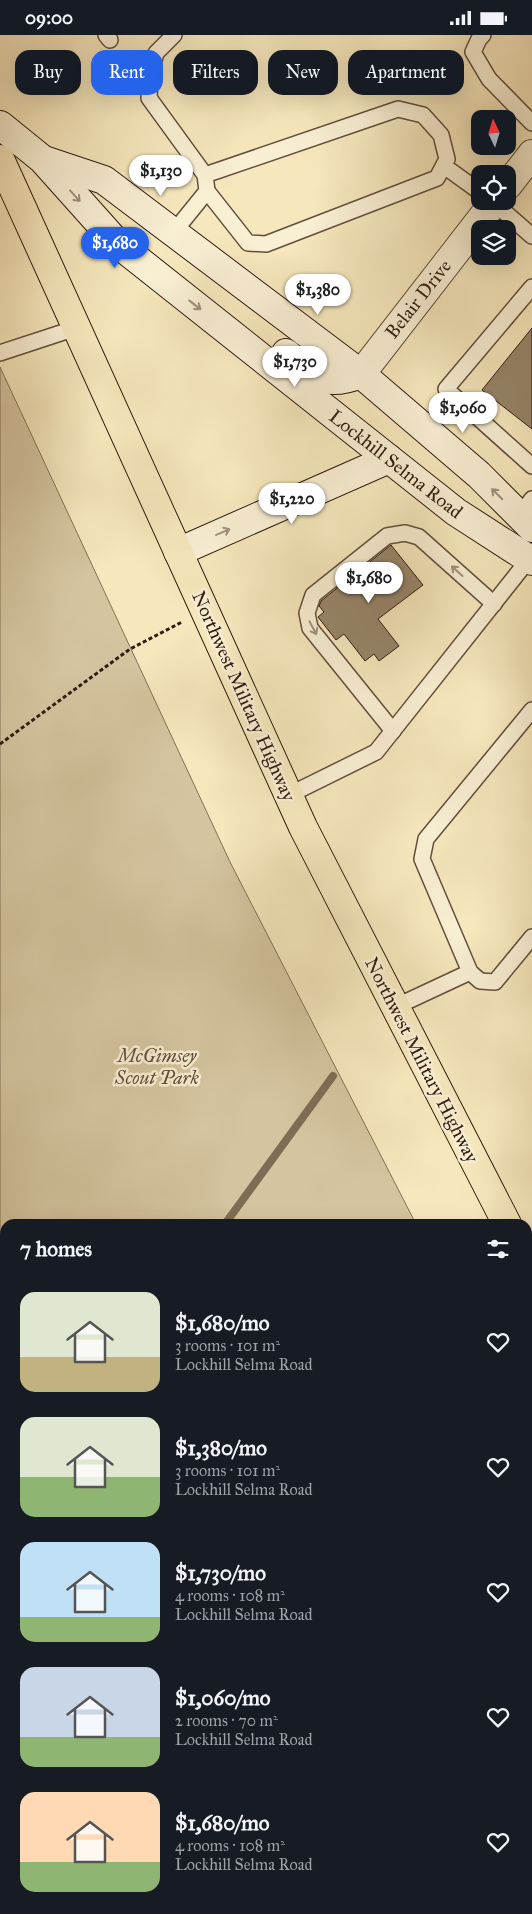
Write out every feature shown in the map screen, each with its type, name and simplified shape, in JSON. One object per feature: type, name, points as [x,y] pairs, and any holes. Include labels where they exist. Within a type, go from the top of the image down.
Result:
[{"type":"main road","name":"Lockhill Selma Road","points":[[0,125],[42,159],[118,244],[456,512],[531,560]]},
{"type":"main road","name":"Belair Drive","points":[[516,172],[532,154]]},
{"type":"main road","name":"Northwest Military Highway","points":[[0,159],[288,795],[395,1007],[505,1219]]},
{"type":"main road","name":"Lockhill Selma Road","points":[[42,159],[104,180],[361,374],[478,475],[528,514]]},
{"type":"main road","name":"Belair Drive","points":[[361,374],[484,210]]},
{"type":"main road","points":[[231,333],[264,340],[281,349],[314,376],[328,381],[343,381],[361,374]]},
{"type":"main road","points":[[178,552],[389,459]]},
{"type":"lane","points":[[174,35],[156,53],[150,76],[149,98],[206,175],[207,191],[248,243],[266,244],[437,178],[447,159],[441,135],[423,115],[398,109],[206,175]]},
{"type":"lane","points":[[483,35],[473,52],[489,79],[532,123]]},
{"type":"lane","points":[[444,166],[471,183]]},
{"type":"lane","points":[[173,233],[207,191]]},
{"type":"lane","points":[[507,210],[532,236]]},
{"type":"lane","points":[[532,287],[446,389],[532,466]]},
{"type":"lane","points":[[0,353],[76,327]]},
{"type":"lane","points":[[393,731],[310,628],[307,613],[313,595],[387,536],[405,533],[419,537],[494,604]]},
{"type":"lane","points":[[288,795],[376,752],[531,560]]},
{"type":"lane","points":[[532,710],[426,839],[422,859],[470,971],[480,981],[495,982],[532,937]]},
{"type":"lane","points":[[395,1007],[470,971]]},
{"type":"path","points":[[0,744],[130,649],[208,618]]},
{"type":"green space","name":"McGimsey Scout Park","points":[[0,367],[230,862],[413,1219],[0,1219]]},
{"type":"building","points":[[532,328],[532,429],[482,390]]},
{"type":"building","points":[[391,545],[423,585],[378,619],[399,646],[379,661],[374,654],[365,661],[344,634],[336,640],[318,617],[324,612],[319,606],[321,601]]},
{"type":"waterway","points":[[229,1219],[333,1076]]}]
